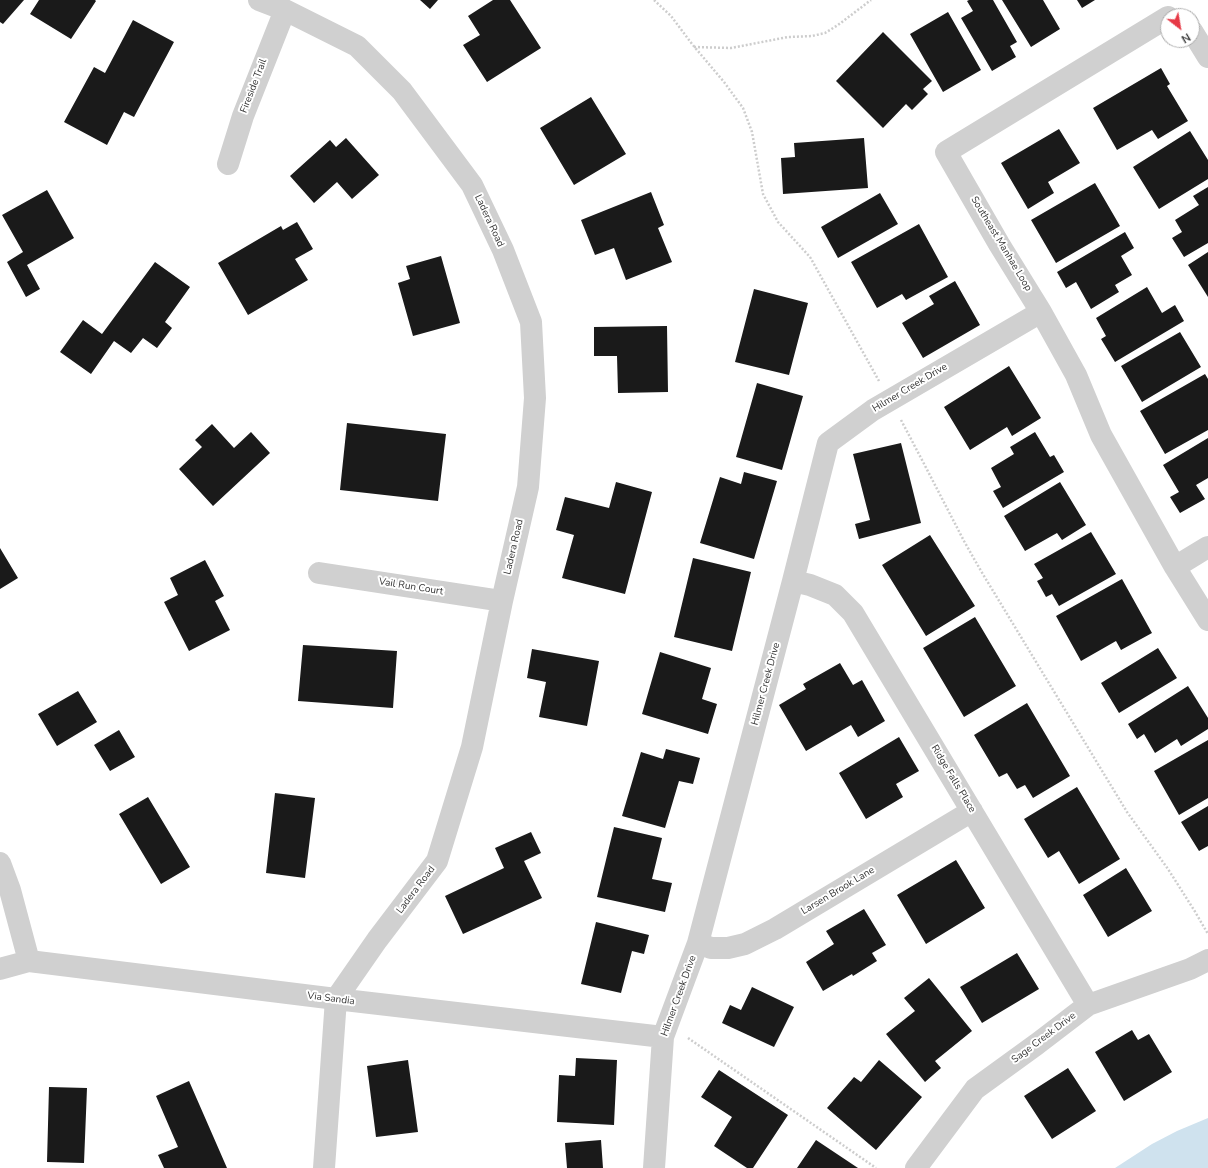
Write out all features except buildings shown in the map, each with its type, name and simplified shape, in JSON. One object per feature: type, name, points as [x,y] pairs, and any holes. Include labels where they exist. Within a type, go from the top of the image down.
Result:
[{"type":"street","name":"Ladera Road","points":[[259,0],[285,10],[357,46],[402,91],[472,185],[503,250],[531,322],[535,398],[528,487],[502,601],[472,747],[437,861],[377,940],[336,999]]},
{"type":"street","name":"Fireside Trail","points":[[228,164],[243,116],[285,10]]},
{"type":"street","name":"Southeast Manhae Loop","points":[[1160,21],[946,152],[999,244],[1041,312],[1076,375],[1101,435],[1175,567],[1208,620]]},
{"type":"street","points":[[1200,44],[1208,57]]},
{"type":"street","name":"Hilmer Creek Drive","points":[[654,1168],[665,1031],[698,943],[828,442],[873,410],[1041,312]]},
{"type":"street","points":[[1175,567],[1208,547]]},
{"type":"street","name":"Vail Run Court","points":[[319,573],[502,601]]},
{"type":"street","name":"Ridge Falls Place","points":[[793,581],[810,585],[835,594],[853,613],[1088,1005]]},
{"type":"street","name":"Larsen Brook Lane","points":[[698,943],[711,948],[728,948],[745,944],[775,929],[972,811]]},
{"type":"street","points":[[0,863],[10,890],[29,961]]},
{"type":"street","name":"Sage Creek Drive","points":[[916,1168],[975,1089],[1088,1005],[1190,969],[1208,960]]},
{"type":"street","name":"Via Sandia","points":[[0,968],[29,961],[336,999],[665,1031]]},
{"type":"street","points":[[324,1168],[336,999]]},
{"type":"path","points":[[654,0],[671,16],[743,108],[752,132],[763,194],[778,222],[810,257],[890,400],[981,571],[1127,812],[1168,869],[1208,934]]},
{"type":"path","points":[[694,46],[731,48],[788,37],[812,36],[825,33],[871,0]]},
{"type":"path","points":[[665,1031],[876,1168]]},
{"type":"water","points":[[1208,1118],[1208,1168],[1115,1168],[1152,1144],[1177,1131]]}]
